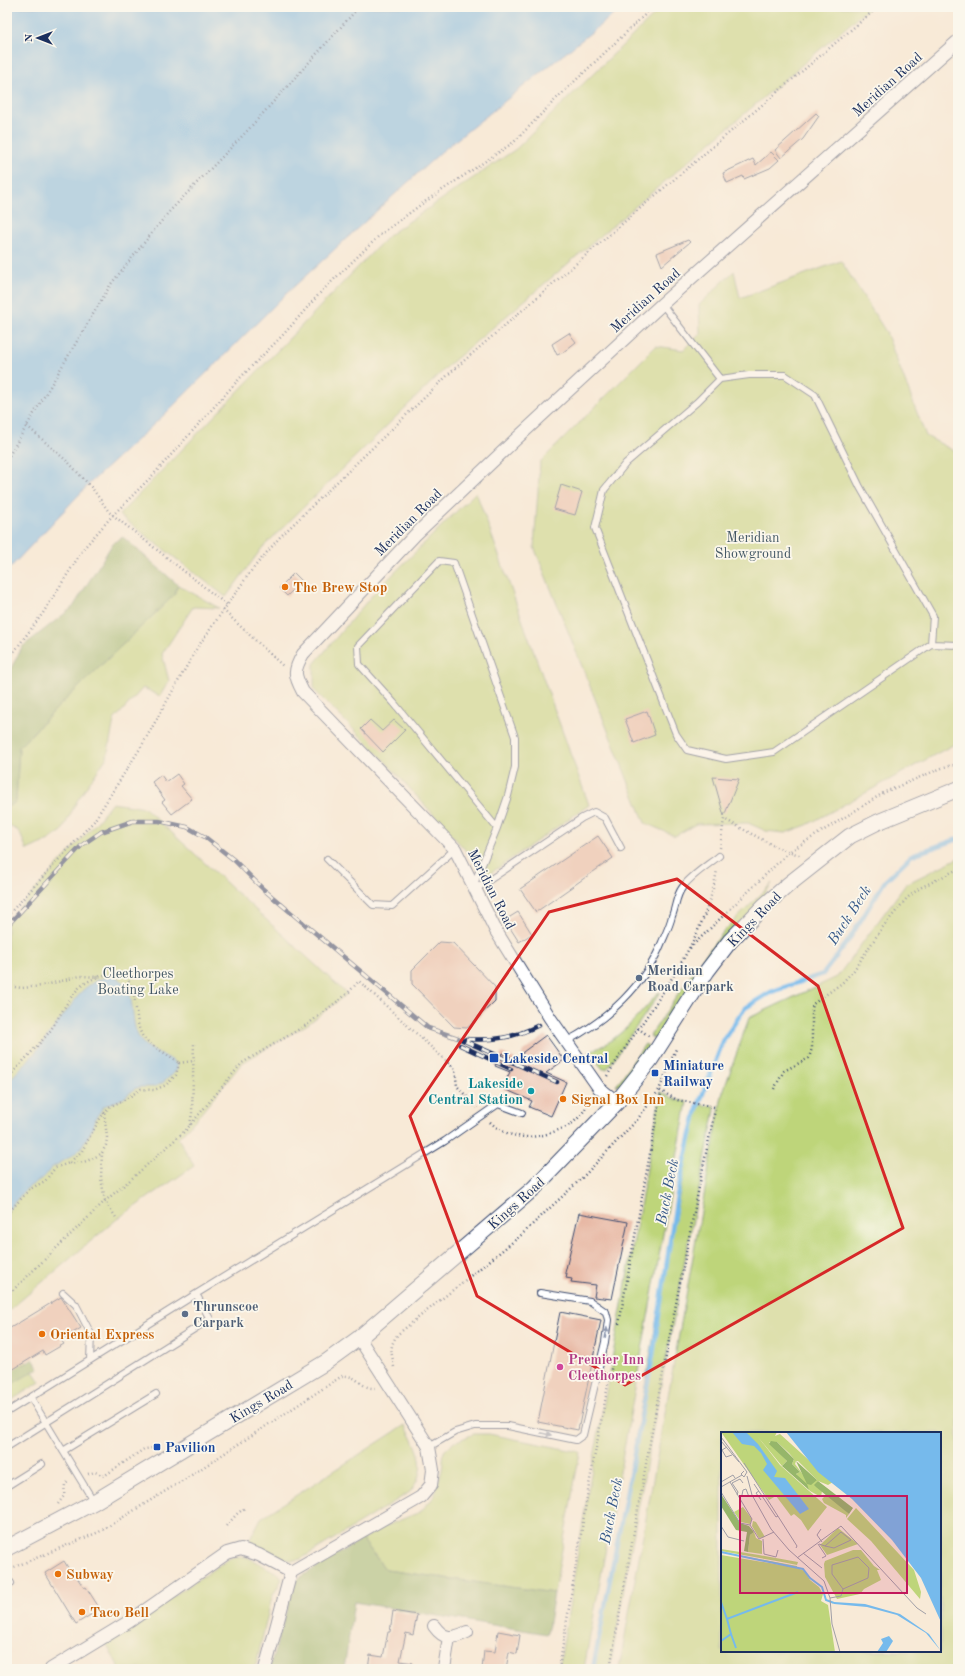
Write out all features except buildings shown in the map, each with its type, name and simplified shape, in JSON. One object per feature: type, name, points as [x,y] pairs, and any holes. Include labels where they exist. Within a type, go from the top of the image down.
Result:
[{"type":"street","name":"Meridian Road","points":[[617,1102],[599,1088],[550,1018],[496,931],[455,849],[304,692],[295,677],[296,666],[303,654],[415,535],[509,446],[662,304],[958,41]]},
{"type":"street","name":"Kings Road","points":[[7,1548],[94,1502],[326,1362],[359,1338],[534,1188],[617,1102],[651,1059],[707,971],[730,941],[764,906],[789,884],[850,836],[958,789]]},
{"type":"street","points":[[265,1669],[291,1572],[421,1497],[431,1485],[433,1470],[429,1447],[359,1338]]},
{"type":"street","points":[[51,1669],[130,1621],[227,1553],[241,1549],[259,1555],[291,1572]]},
{"type":"street","points":[[434,1626],[440,1634],[450,1637],[459,1636],[467,1632]]},
{"type":"street","points":[[444,1669],[450,1637]]},
{"type":"lane","points":[[662,304],[720,379]]},
{"type":"lane","points":[[931,644],[933,616],[860,486],[815,395],[785,376],[749,376],[720,379],[697,402],[626,463],[604,490],[595,528],[676,734],[686,750],[726,759],[774,752],[806,728],[931,644],[958,645]]},
{"type":"lane","points":[[475,887],[497,828],[508,796],[516,767],[515,738],[454,563],[439,561],[358,646],[359,664],[497,828]]},
{"type":"lane","points":[[475,887],[582,818],[594,812],[605,818],[621,848]]},
{"type":"lane","points":[[327,859],[373,905],[392,906],[455,849]]},
{"type":"lane","points":[[566,1041],[601,1020],[624,999],[644,975],[659,949],[672,916],[677,895],[683,886],[719,856]]},
{"type":"lane","points":[[7,1412],[445,1141],[498,1104],[522,1113]]},
{"type":"lane","points":[[63,1293],[76,1305],[91,1334],[90,1360]]},
{"type":"lane","points":[[429,1447],[455,1432],[475,1426],[508,1426],[576,1440],[583,1435],[605,1342],[608,1320],[606,1312],[590,1301],[540,1293]]},
{"type":"lane","points":[[7,1447],[210,1319],[196,1294]]},
{"type":"lane","points":[[63,1451],[156,1394]]},
{"type":"lane","points":[[31,1398],[94,1502]]},
{"type":"lane","points":[[7,1486],[42,1464]]},
{"type":"path","points":[[7,459],[111,284],[168,213],[247,130],[359,7]]},
{"type":"path","points":[[7,661],[43,613],[84,548],[113,515],[153,475],[240,378],[282,336],[321,292],[380,235],[424,203],[514,142],[556,99],[653,7]]},
{"type":"path","points":[[7,916],[94,821],[141,747],[197,648],[251,572],[280,537],[451,372],[645,204],[878,7]]},
{"type":"path","points":[[27,426],[69,463],[92,488],[113,515],[227,605]]},
{"type":"path","points":[[223,610],[295,677]]},
{"type":"path","points":[[7,1296],[105,1201],[190,1126],[242,1062],[308,1024],[347,994],[359,980],[455,1069],[457,1086],[496,1127],[508,1134],[521,1137],[539,1137],[566,1127],[575,1121],[599,1088],[624,1048],[663,992],[698,931],[714,889],[724,819],[776,847],[818,861]]},
{"type":"path","points":[[774,1089],[784,1071],[809,1058],[812,1048],[813,1004],[842,983],[854,970],[882,928],[907,898],[920,888],[958,869]]},
{"type":"path","points":[[7,1078],[49,1031],[78,989],[99,977],[119,973],[126,977],[133,992],[141,1035],[152,1045],[172,1056],[179,1063]]},
{"type":"path","points":[[7,986],[22,988],[42,986],[80,976],[99,977]]},
{"type":"path","points":[[190,1126],[192,1113],[194,1042]]},
{"type":"path","points":[[674,1056],[679,1043]]},
{"type":"path","points":[[179,1063],[193,1061]]},
{"type":"path","points":[[7,1214],[30,1189],[45,1181],[55,1168],[69,1163],[82,1151],[109,1107],[126,1099],[141,1089],[154,1090],[166,1085],[176,1075],[179,1063]]},
{"type":"path","points":[[610,1669],[641,1490],[677,1298],[715,1110],[714,1107],[677,1100],[660,1091],[619,1328]]},
{"type":"path","points":[[104,1113],[107,1138],[106,1145],[102,1153],[101,1178],[105,1201],[118,1219]]},
{"type":"path","points":[[69,1163],[78,1164],[91,1160],[102,1153]]},
{"type":"path","points":[[559,1669],[589,1485],[613,1359]]},
{"type":"path","points":[[226,1526],[246,1507]]},
{"type":"highlighted area","points":[[677,879],[818,986],[903,1228],[625,1385],[477,1296],[410,1116],[549,912]]},
{"type":"green space","points":[[662,7],[870,7],[450,364],[262,548],[226,597],[119,515],[389,235],[516,149]]},
{"type":"green space","name":"Meridian Showground","points":[[841,261],[886,332],[926,436],[958,453],[958,742],[807,825],[785,833],[766,831],[748,823],[696,824],[675,836],[645,823],[534,547],[540,462],[656,346],[683,350],[700,334],[699,305],[734,271],[740,298]]},
{"type":"green space","points":[[476,492],[589,805],[488,875],[383,759],[314,690],[314,664],[374,593]]},
{"type":"green space","points":[[123,537],[178,585],[174,595],[59,706],[19,747],[16,802],[7,807],[7,676],[22,647],[73,607],[113,543]]},
{"type":"green space","points":[[178,585],[219,608],[193,607],[162,654],[169,681],[160,696],[143,688],[114,720],[107,757],[77,801],[62,831],[49,840],[27,850],[19,831],[7,825],[7,807],[16,802],[19,747],[59,706],[174,595]]},
{"type":"green space","name":"Cleethorpes Boating Lake","points":[[112,803],[145,808],[347,994],[308,1024],[242,1063],[197,1118],[178,1138],[194,1166],[117,1219],[7,1312],[7,921],[97,822]]},
{"type":"green space","points":[[958,858],[958,1669],[619,1669],[722,1095],[749,1018],[837,977],[906,884]]},
{"type":"green space","points":[[772,883],[755,909],[656,1040],[650,1036],[702,959],[725,930]]},
{"type":"green space","points":[[659,992],[660,993],[607,1069],[603,1069],[589,1052],[610,1041],[619,1034],[636,1018]]},
{"type":"green space","points":[[645,1044],[651,1048],[625,1084],[616,1086]]},
{"type":"green space","points":[[661,1092],[677,1100],[687,1102],[584,1669],[559,1669],[589,1485]]},
{"type":"green space","points":[[698,1104],[714,1107],[715,1110],[660,1389],[610,1669],[594,1669],[679,1196]]},
{"type":"green space","points":[[7,1332],[40,1382],[7,1403]]},
{"type":"green space","points":[[7,1338],[24,1365],[33,1359],[39,1368],[7,1387]]},
{"type":"green space","points":[[405,1425],[420,1458],[419,1474],[416,1483],[410,1492],[301,1559],[287,1560],[280,1558],[249,1541],[261,1518]]},
{"type":"green space","points":[[474,1434],[489,1434],[580,1452],[554,1593],[386,1570],[362,1539],[388,1525],[420,1512],[433,1498],[442,1470],[444,1451],[454,1442]]},
{"type":"green space","points":[[362,1539],[386,1570],[554,1593],[547,1634],[354,1602],[344,1669],[269,1669],[296,1580]]},
{"type":"green space","points":[[247,1557],[279,1574],[282,1579],[272,1597],[256,1665],[250,1669],[120,1669],[105,1642],[230,1558]]},
{"type":"water","points":[[7,7],[623,7],[441,152],[287,293],[165,414],[90,483],[7,571]]},
{"type":"water","points":[[112,976],[120,979],[129,991],[136,1031],[144,1045],[172,1060],[177,1065],[177,1070],[164,1082],[154,1087],[140,1087],[134,1089],[124,1098],[104,1106],[97,1116],[90,1133],[80,1149],[72,1156],[51,1168],[45,1176],[26,1189],[7,1211],[7,1083],[34,1054],[82,991],[96,981]]},
{"type":"waterway","name":"Buck Beck","points":[[593,1669],[653,1355],[677,1195],[697,1109],[724,1039],[745,1008],[771,992],[823,974],[848,941],[885,881],[912,855],[958,839]]},
{"type":"railway","points":[[7,926],[82,845],[101,832],[133,821],[159,821],[187,827],[205,837],[234,860],[263,889],[428,1028],[458,1038],[557,1082]]},
{"type":"railway","points":[[466,1039],[503,1038],[521,1033],[539,1025]]},
{"type":"railway","points":[[460,1045],[511,1069]]},
{"type":"place","name":"The Brew Stop","points":[[285,587]]},
{"type":"place","name":"Meridian Road Carpark","points":[[639,978]]},
{"type":"place","name":"Lakeside Central","points":[[494,1058]]},
{"type":"place","name":"Miniature Railway","points":[[655,1073]]},
{"type":"place","name":"Lakeside Central Station","points":[[531,1091]]},
{"type":"place","name":"Signal Box Inn","points":[[563,1099]]},
{"type":"place","name":"Thrunscoe Carpark","points":[[185,1314]]},
{"type":"place","name":"Oriental Express","points":[[42,1334]]},
{"type":"place","name":"Premier Inn Cleethorpes","points":[[560,1367]]},
{"type":"place","name":"Pavilion","points":[[157,1447]]},
{"type":"place","name":"Subway","points":[[58,1574]]},
{"type":"place","name":"Taco Bell","points":[[82,1612]]}]
